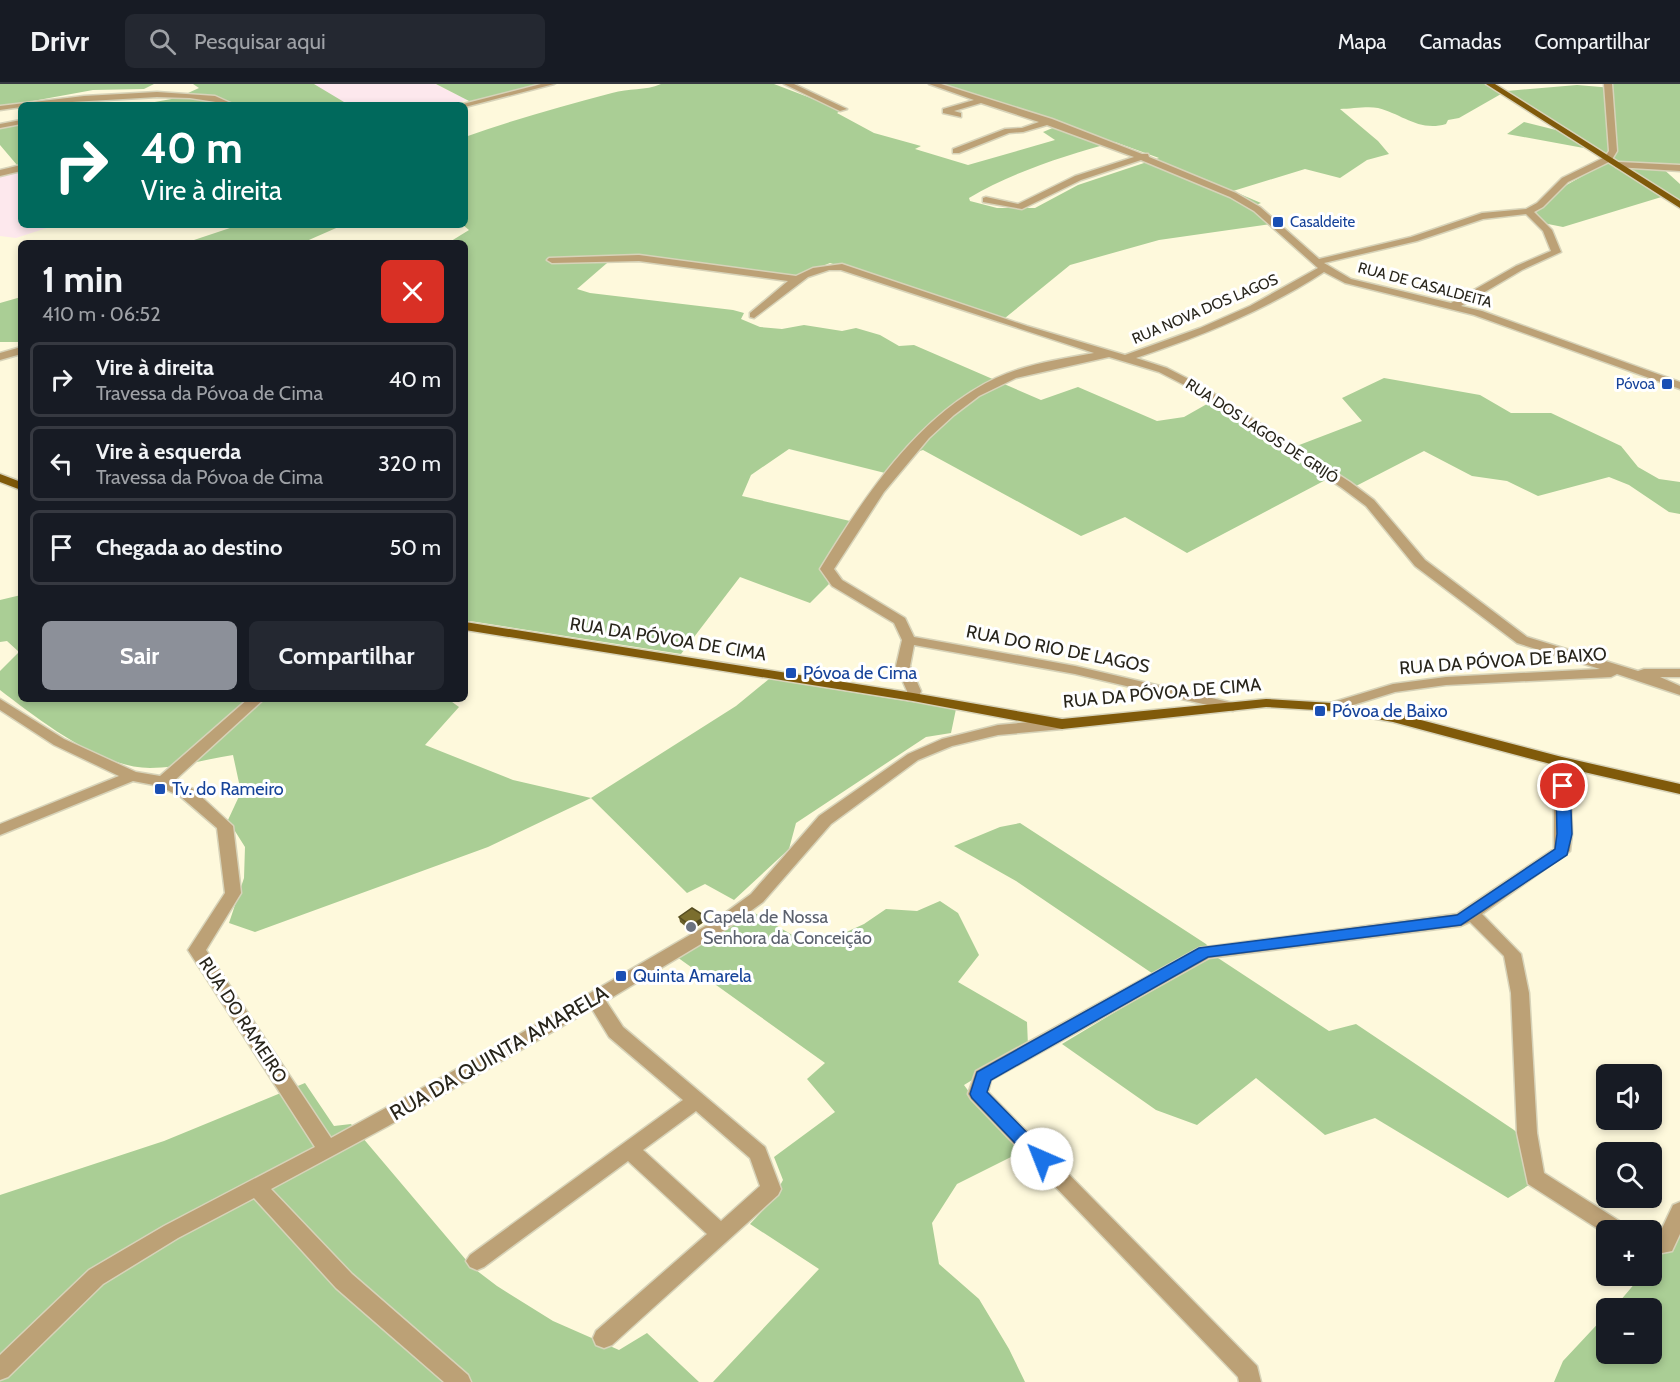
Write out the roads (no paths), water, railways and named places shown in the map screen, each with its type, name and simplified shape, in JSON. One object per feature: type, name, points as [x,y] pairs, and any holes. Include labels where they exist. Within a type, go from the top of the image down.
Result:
[{"type":"main road","points":[[1490,84],[1680,205]]},
{"type":"main road","points":[[0,478],[18,485]]},
{"type":"main road","name":"RUA DA PÓVOA DE CIMA","points":[[468,626],[913,697],[1062,724],[1266,703],[1332,707],[1394,718],[1562,762],[1680,789]]},
{"type":"street","points":[[468,104],[550,84]]},
{"type":"street","points":[[788,84],[843,109]]},
{"type":"street","name":"RUA DE CASALDEITA","points":[[933,84],[1049,121],[1145,156],[1233,195],[1253,207],[1321,265],[1358,284],[1452,307],[1530,331],[1680,386]]},
{"type":"street","points":[[1452,307],[1519,268],[1556,252],[1548,230],[1528,211],[1540,205],[1565,180],[1608,159],[1613,151],[1608,84]]},
{"type":"street","points":[[32,102],[74,94],[140,90],[200,92],[222,96],[228,102]]},
{"type":"street","points":[[958,115],[946,111],[982,100]]},
{"type":"street","points":[[0,108],[18,105]]},
{"type":"street","points":[[956,151],[1008,131],[1023,130],[1049,121]]},
{"type":"street","points":[[0,126],[18,123]]},
{"type":"street","points":[[986,200],[1019,207],[1078,178],[1145,156]]},
{"type":"street","points":[[1619,165],[1680,168]]},
{"type":"street","points":[[0,173],[18,169]]},
{"type":"street","name":"RUA NOVA DOS LAGOS","points":[[1127,358],[1260,305],[1302,283],[1321,265],[1482,216],[1528,211]]},
{"type":"street","points":[[552,260],[639,258],[797,279]]},
{"type":"street","name":"RUA DOS LAGOS DE GRIJÓ","points":[[754,315],[797,279],[817,268],[842,267],[1163,370],[1198,388],[1370,503],[1420,564],[1522,640],[1680,691]]},
{"type":"street","points":[[0,357],[18,351]]},
{"type":"street","points":[[913,697],[914,691],[904,676],[901,658],[909,640],[900,621],[837,583],[827,569],[880,486],[946,419],[987,387],[1002,380],[1093,356],[1112,354]]},
{"type":"street","name":"RUA DO RIO DE LAGOS","points":[[909,640],[1075,670],[1233,706]]},
{"type":"street","name":"RUA DA PÓVOA DE BAIXO","points":[[1332,707],[1393,688],[1446,681],[1626,673],[1680,673]]},
{"type":"street","points":[[163,782],[254,702]]},
{"type":"street","name":"RUA DO RAMEIRO","points":[[0,703],[59,742],[132,776],[163,782],[186,793],[225,826],[233,893],[197,950],[327,1149]]},
{"type":"street","name":"RUA DA QUINTA AMARELA","points":[[0,1370],[96,1277],[171,1232],[422,1099],[720,925],[757,898],[825,820],[913,758],[946,742],[998,730],[1062,724]]},
{"type":"street","points":[[1250,1382],[1249,1373],[978,1094],[983,1076],[1205,952],[1461,920],[1562,851],[1564,834],[1562,762]]},
{"type":"street","points":[[0,830],[132,776]]},
{"type":"street","points":[[1471,913],[1512,954],[1520,993],[1527,1133],[1535,1178],[1601,1220]]},
{"type":"street","points":[[595,999],[616,1032],[758,1153],[771,1189],[604,1338]]},
{"type":"street","points":[[477,1261],[695,1101]]},
{"type":"street","points":[[629,1150],[721,1234]]},
{"type":"street","points":[[256,1187],[344,1281],[460,1382]]},
{"type":"street","points":[[1662,1245],[1665,1245],[1680,1211]]},
{"type":"place","name":"Casaldeite","points":[[1278,222]]},
{"type":"place","name":"Póvoa","points":[[1667,384]]},
{"type":"place","name":"Póvoa de Cima","points":[[791,673]]},
{"type":"place","name":"Póvoa de Baixo","points":[[1320,711]]},
{"type":"place","name":"Tv. do Rameiro","points":[[160,789]]},
{"type":"place","name":"Capela de Nossa Senhora da Conceição","points":[[691,927]]},
{"type":"place","name":"Quinta Amarela","points":[[621,976]]}]
